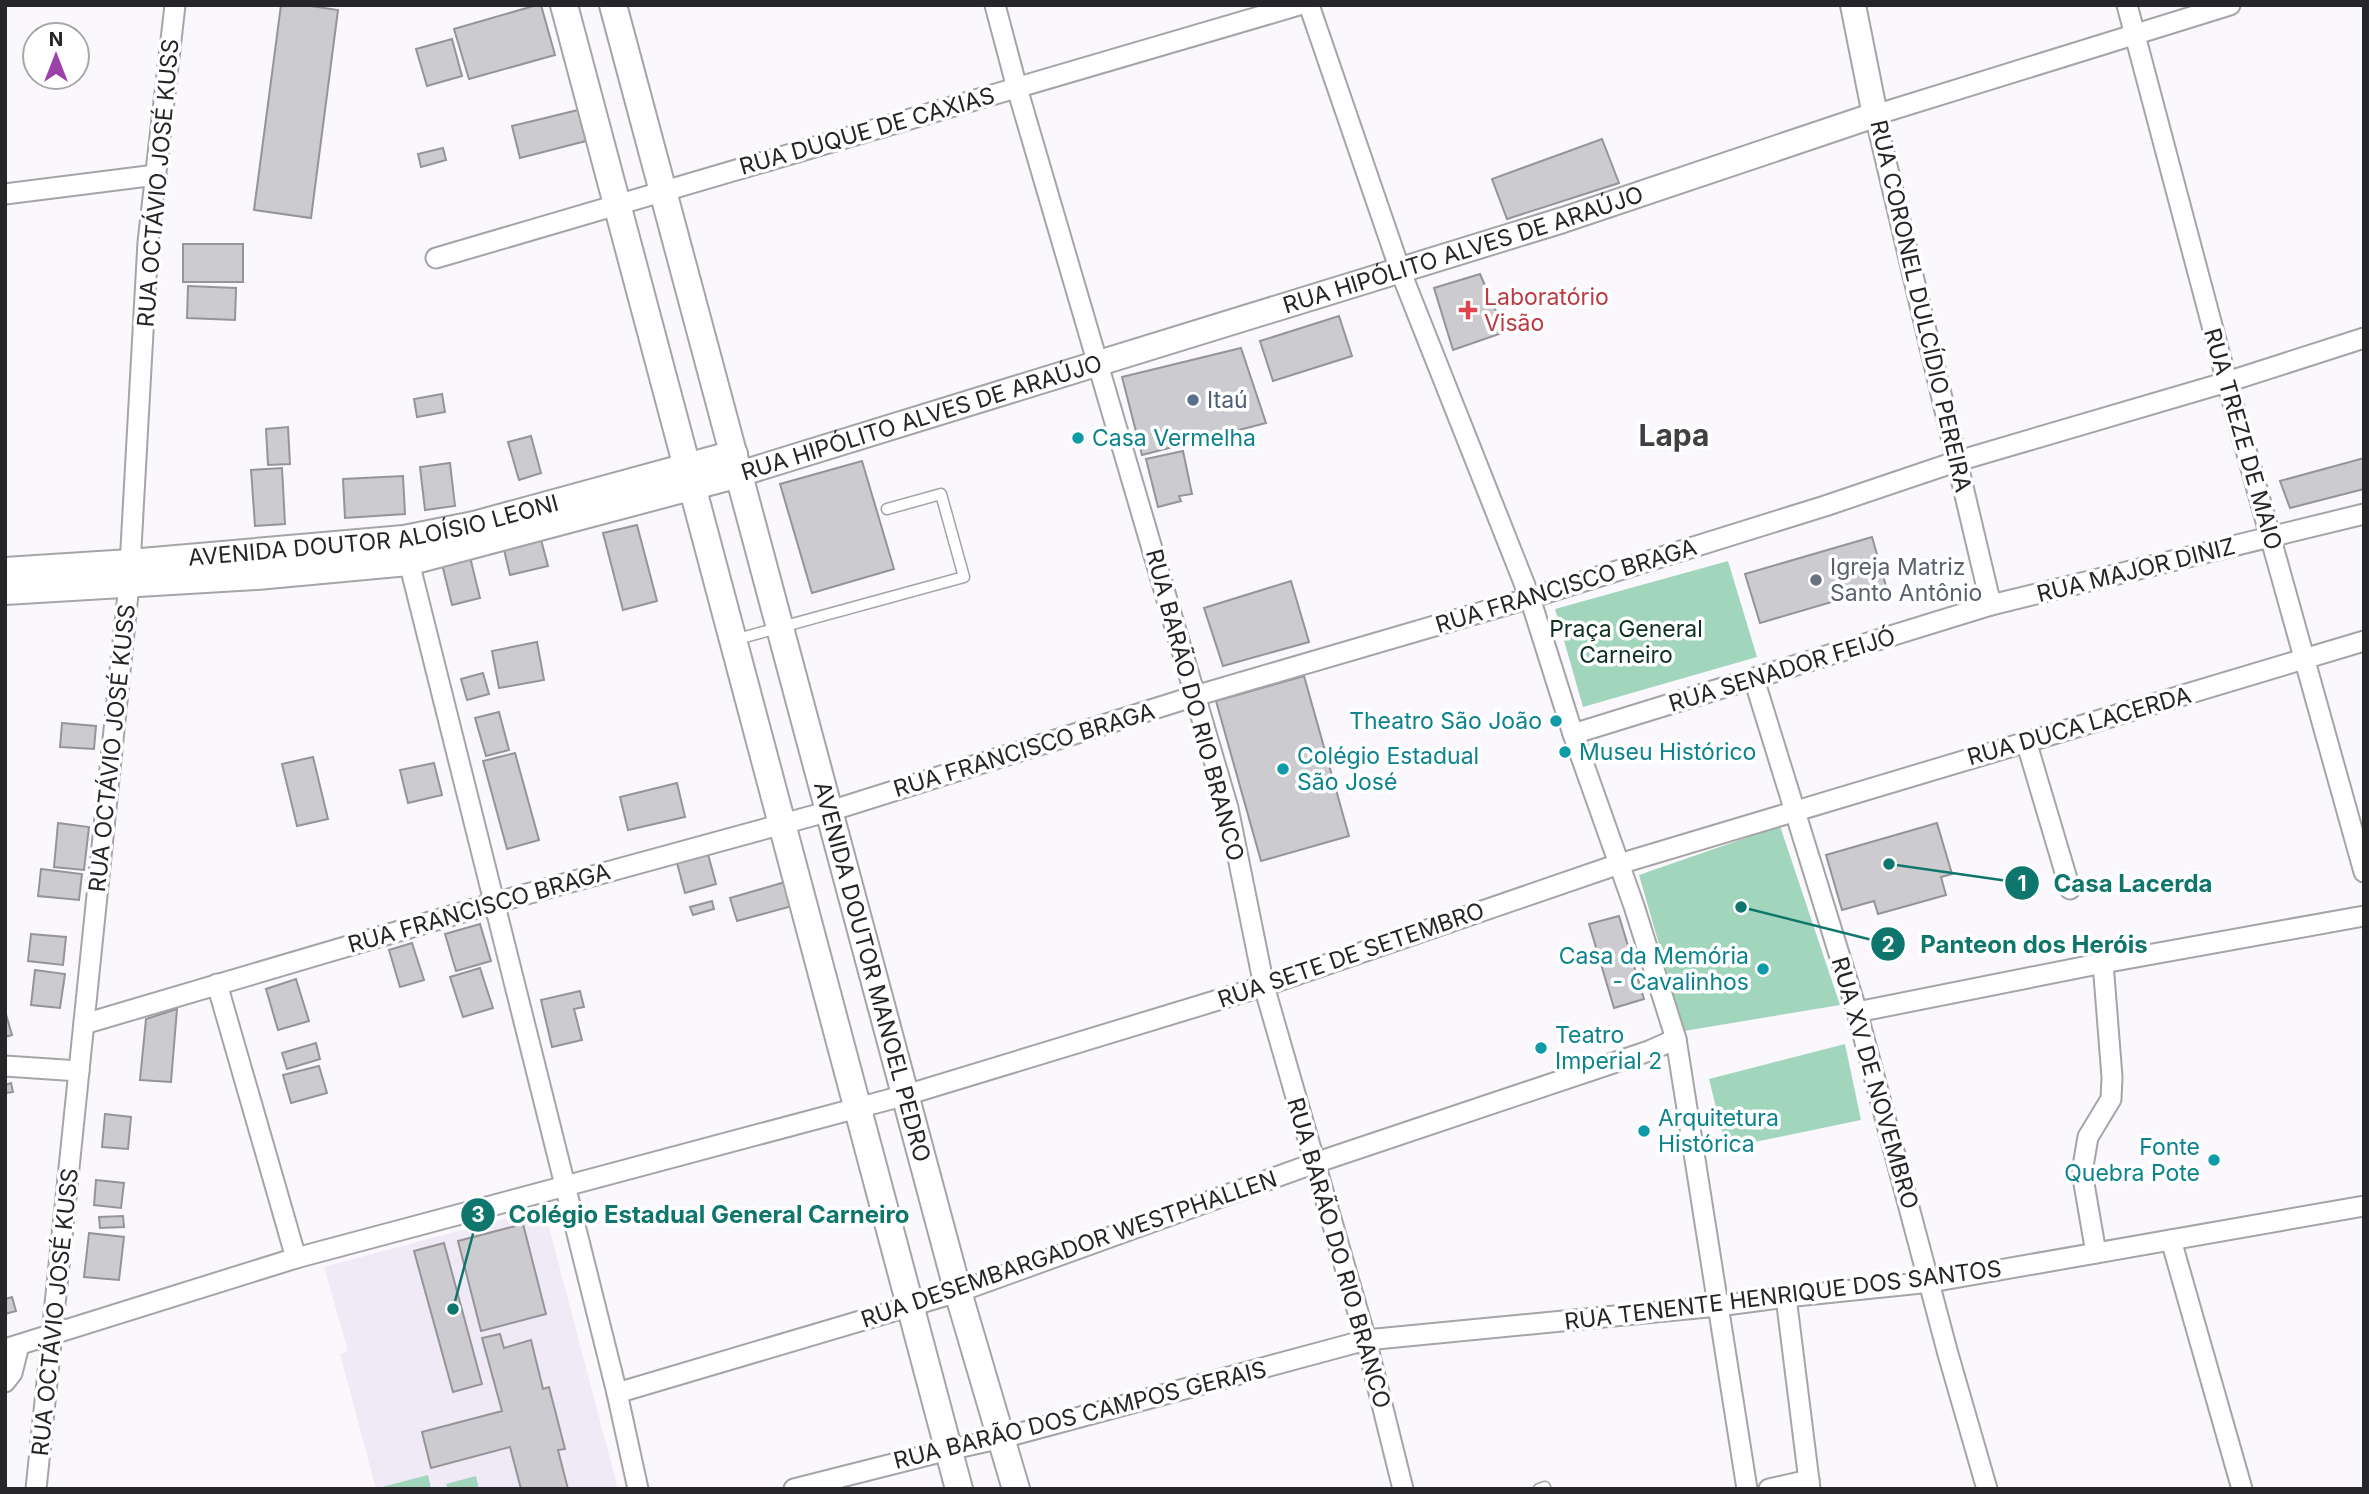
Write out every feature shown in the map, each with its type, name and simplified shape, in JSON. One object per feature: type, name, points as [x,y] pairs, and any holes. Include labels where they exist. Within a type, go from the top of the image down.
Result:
[{"type":"main road","points":[[564,5],[959,1489]]},
{"type":"main road","name":"AVENIDA DOUTOR MANOEL PEDRO","points":[[613,5],[958,1292],[1016,1489]]},
{"type":"main road","name":"AVENIDA DOUTOR ALOÍSIO LEONI","points":[[5,571],[257,576],[406,550],[474,525],[690,477],[736,464]]},
{"type":"main road","name":"AVENIDA DOUTOR ALOÍSIO LEONI","points":[[5,591],[129,573]]},
{"type":"street","name":"RUA OCTÁVIO JOSÉ KUSS","points":[[36,1489],[129,573],[148,242],[175,5]]},
{"type":"street","name":"RUA BARÃO DO RIO BRANCO","points":[[995,5],[1228,808],[1264,986],[1367,1340],[1403,1489]]},
{"type":"street","name":"RUA DUQUE DE CAXIAS","points":[[436,258],[1299,5]]},
{"type":"street","points":[[1309,5],[1400,270],[1531,598],[1573,734],[1676,1039],[1747,1489]]},
{"type":"street","name":"RUA CORONEL DULCÍDIO PEREIRA","points":[[1853,5],[1875,115],[1990,605]]},
{"type":"street","name":"RUA TREZE DE MAIO","points":[[2127,5],[2227,382],[2364,872]]},
{"type":"street","name":"RUA HIPÓLITO ALVES DE ARAÚJO","points":[[736,464],[1097,363],[1563,220],[1875,115],[2230,5]]},
{"type":"street","points":[[5,194],[156,175]]},
{"type":"street","name":"RUA FRANCISCO BRAGA","points":[[84,1024],[494,903],[830,811],[1195,696],[1531,598],[1825,506],[1958,461],[2227,382],[2364,338]]},
{"type":"street","name":"RUA MAJOR DINIZ","points":[[1990,605],[2364,514]]},
{"type":"street","points":[[406,550],[617,1393],[638,1489]]},
{"type":"street","name":"RUA SENADOR FEIJÓ","points":[[1573,734],[1990,605]]},
{"type":"street","name":"RUA DUCA LACERDA","points":[[1795,810],[2364,641]]},
{"type":"street","name":"RUA XV DE NOVEMBRO","points":[[1754,679],[1857,1012],[1948,1354],[1987,1489]]},
{"type":"street","points":[[2026,741],[2070,890]]},
{"type":"street","name":"RUA SETE DE SETEMBRO","points":[[12,1347],[296,1258],[906,1095],[1264,986],[1619,864],[1795,810]]},
{"type":"street","points":[[1857,1012],[2103,963],[2364,916]]},
{"type":"street","points":[[2096,1253],[2082,1172],[2088,1137],[2111,1099],[2112,1077],[2103,963]]},
{"type":"street","points":[[217,984],[296,1258]]},
{"type":"street","name":"RUA DESEMBARGADOR WESTPHALLEN","points":[[617,1393],[958,1292],[1315,1163],[1649,1051],[1676,1039]]},
{"type":"street","points":[[5,1066],[79,1071]]},
{"type":"street","name":"RUA TENENTE HENRIQUE DOS SANTOS","points":[[1367,1340],[1931,1282],[2364,1206]]},
{"type":"street","points":[[2171,1240],[2242,1489]]},
{"type":"street","points":[[1769,1489],[1810,1484],[1786,1297]]},
{"type":"street","name":"RUA BARÃO DOS CAMPOS GERAIS","points":[[794,1489],[1002,1438],[1367,1340]]},
{"type":"street","points":[[5,1382],[12,1373],[12,1347]]},
{"type":"lane","points":[[733,640],[964,577],[941,494],[887,509]]},
{"type":"shaded area","points":[[544,1208],[618,1489],[376,1489],[340,1354],[348,1351],[324,1267]]},
{"type":"green space","name":"Praça General Carneiro","points":[[1728,561],[1757,657],[1583,707],[1555,609]]},
{"type":"green space","points":[[1780,826],[1840,1005],[1684,1031],[1639,875]]},
{"type":"green space","points":[[1845,1044],[1861,1120],[1726,1148],[1709,1079]]},
{"type":"green space","points":[[428,1475],[431,1489],[382,1489],[382,1487]]},
{"type":"green space","points":[[476,1476],[479,1489],[448,1489],[446,1484]]},
{"type":"building","points":[[281,5],[338,10],[311,218],[254,210]]},
{"type":"building","points":[[541,5],[555,55],[469,79],[454,29]]},
{"type":"building","points":[[452,39],[462,76],[427,86],[416,49]]},
{"type":"building","points":[[578,110],[586,141],[520,158],[512,126]]},
{"type":"building","points":[[1602,139],[1619,183],[1507,219],[1492,179]]},
{"type":"building","points":[[443,148],[446,160],[421,167],[418,154]]},
{"type":"building","points":[[183,244],[243,244],[243,282],[183,282]]},
{"type":"building","name":"Laboratório Visão","points":[[1480,274],[1505,332],[1453,350],[1434,288]]},
{"type":"building","points":[[188,286],[236,288],[235,320],[187,318]]},
{"type":"building","points":[[1339,316],[1352,356],[1273,381],[1260,341]]},
{"type":"building","name":"Itaú","points":[[1241,348],[1266,423],[1142,455],[1122,377]]},
{"type":"building","points":[[442,394],[445,412],[417,417],[414,399]]},
{"type":"building","points":[[288,427],[290,464],[268,465],[266,429]]},
{"type":"building","points":[[531,436],[541,473],[519,480],[508,442]]},
{"type":"building","points":[[1183,451],[1192,494],[1179,496],[1181,501],[1158,507],[1146,459]]},
{"type":"building","points":[[2364,458],[2364,489],[2290,508],[2280,481]]},
{"type":"building","points":[[862,461],[894,569],[812,593],[780,484]]},
{"type":"building","points":[[450,463],[455,506],[425,510],[420,467]]},
{"type":"building","points":[[282,468],[285,524],[255,526],[251,470]]},
{"type":"building","points":[[403,476],[405,514],[345,518],[343,479]]},
{"type":"building","points":[[637,525],[657,601],[623,610],[603,533]]},
{"type":"building","points":[[539,532],[548,566],[510,575],[502,541]]},
{"type":"building","name":"Igreja Matriz Santo Antônio","points":[[1872,537],[1886,586],[1760,623],[1745,574]]},
{"type":"building","points":[[470,557],[480,598],[452,605],[442,564]]},
{"type":"building","points":[[1291,581],[1309,642],[1223,666],[1204,608]]},
{"type":"building","points":[[537,642],[544,680],[499,688],[492,651]]},
{"type":"building","points":[[483,673],[489,694],[467,700],[461,679]]},
{"type":"building","name":"Colégio Estadual São José","points":[[1304,676],[1349,836],[1261,861],[1216,701]]},
{"type":"building","points":[[499,712],[509,750],[486,756],[475,718]]},
{"type":"building","points":[[62,723],[96,726],[94,749],[60,747]]},
{"type":"building","points":[[515,753],[539,840],[507,849],[483,761]]},
{"type":"building","points":[[313,757],[328,819],[297,826],[282,764]]},
{"type":"building","points":[[434,763],[442,795],[408,803],[400,770]]},
{"type":"building","points":[[677,783],[685,817],[628,830],[620,797]]},
{"type":"building","points":[[58,823],[89,827],[84,870],[54,867]]},
{"type":"building","points":[[1937,823],[1952,874],[1941,877],[1946,895],[1878,914],[1874,901],[1842,910],[1826,855]]},
{"type":"building","points":[[708,854],[716,884],[685,893],[677,863]]},
{"type":"building","points":[[41,869],[82,874],[79,900],[38,896]]},
{"type":"building","points":[[785,882],[792,906],[737,921],[730,898]]},
{"type":"building","points":[[712,901],[714,909],[693,915],[690,907]]},
{"type":"building","points":[[1619,916],[1644,999],[1614,1008],[1589,924]]},
{"type":"building","points":[[480,924],[491,961],[456,971],[445,934]]},
{"type":"building","points":[[31,934],[66,937],[63,965],[28,961]]},
{"type":"building","points":[[412,943],[424,980],[400,987],[389,950]]},
{"type":"building","points":[[480,968],[493,1008],[463,1017],[450,977]]},
{"type":"building","points":[[35,970],[65,974],[60,1008],[31,1005]]},
{"type":"building","points":[[296,979],[309,1021],[278,1030],[266,989]]},
{"type":"building","points":[[580,991],[584,1007],[574,1009],[582,1040],[552,1047],[541,1000]]},
{"type":"building","points":[[177,1009],[171,1082],[140,1080],[146,1019]]},
{"type":"building","points":[[5,1011],[12,1035],[5,1037]]},
{"type":"building","points":[[316,1043],[320,1059],[287,1069],[282,1053]]},
{"type":"building","points":[[319,1066],[327,1093],[291,1103],[283,1075]]},
{"type":"building","points":[[11,1083],[13,1092],[5,1093],[5,1085]]},
{"type":"building","points":[[105,1114],[131,1117],[128,1149],[102,1147]]},
{"type":"building","points":[[96,1180],[124,1183],[121,1208],[94,1205]]},
{"type":"building","points":[[123,1216],[124,1227],[100,1228],[99,1217]]},
{"type":"building","points":[[523,1224],[546,1314],[481,1331],[458,1241]]},
{"type":"building","points":[[89,1233],[124,1237],[119,1280],[84,1277]]},
{"type":"building","points":[[444,1243],[482,1384],[453,1392],[414,1251]]},
{"type":"building","points":[[12,1297],[16,1311],[5,1314],[5,1299]]},
{"type":"building","points":[[500,1334],[504,1348],[531,1340],[543,1389],[549,1387],[565,1449],[558,1450],[568,1489],[521,1489],[510,1447],[431,1468],[422,1432],[502,1411],[482,1338]]},
{"type":"place","name":"Laboratório Visão","points":[[1468,310]]},
{"type":"place","name":"Itaú","points":[[1193,400]]},
{"type":"place","name":"Casa Vermelha","points":[[1078,438]]},
{"type":"place","name":"Igreja Matriz Santo Antônio","points":[[1816,580]]},
{"type":"place","name":"Theatro São João","points":[[1556,721]]},
{"type":"place","name":"Museu Histórico","points":[[1565,752]]},
{"type":"place","name":"Colégio Estadual São José","points":[[1283,769]]},
{"type":"place","name":"Casa Lacerda","points":[[1889,864]]},
{"type":"place","name":"Panteon dos Heróis","points":[[1741,907]]},
{"type":"place","name":"Casa da Memória - Cavalinhos","points":[[1763,969]]},
{"type":"place","name":"Teatro Imperial 2","points":[[1541,1048]]},
{"type":"place","name":"Arquitetura Histórica","points":[[1644,1131]]},
{"type":"place","name":"Fonte Quebra Pote","points":[[2214,1160]]},
{"type":"place","name":"Colégio Estadual General Carneiro","points":[[453,1309]]},
{"type":"district","name":"Lapa","points":[[1674,435]]}]
